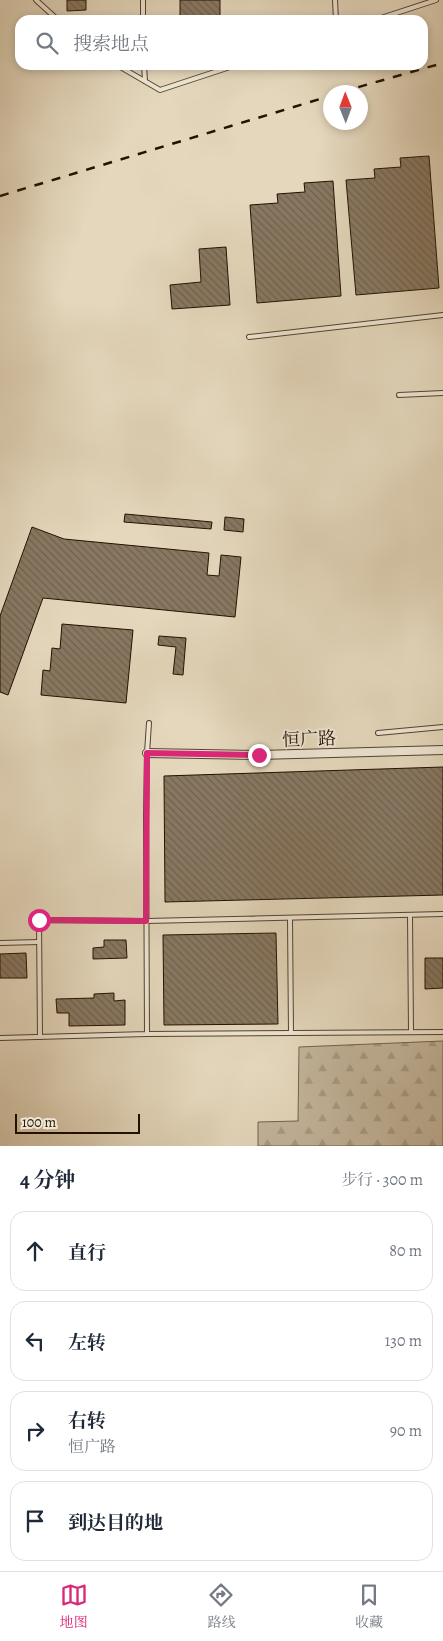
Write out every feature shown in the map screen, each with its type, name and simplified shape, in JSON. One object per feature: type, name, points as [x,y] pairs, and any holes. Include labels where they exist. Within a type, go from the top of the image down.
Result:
[{"type":"street","name":"恒广路","points":[[147,753],[259,755],[443,750]]},
{"type":"lane","points":[[36,0],[52,15]]},
{"type":"lane","points":[[143,0],[143,15]]},
{"type":"lane","points":[[335,0],[336,15]]},
{"type":"lane","points":[[390,15],[436,0]]},
{"type":"lane","points":[[126,70],[160,90],[221,70]]},
{"type":"lane","points":[[144,70],[145,81]]},
{"type":"lane","points":[[249,337],[443,315]]},
{"type":"lane","points":[[399,395],[443,393]]},
{"type":"lane","points":[[146,1034],[147,753],[150,723]]},
{"type":"lane","points":[[378,733],[443,727]]},
{"type":"lane","points":[[40,1037],[39,920],[146,921],[443,914]]},
{"type":"lane","points":[[410,915],[412,1032]]},
{"type":"lane","points":[[290,918],[291,1033]]},
{"type":"lane","points":[[0,943],[40,942]]},
{"type":"lane","points":[[0,1038],[146,1034],[443,1032]]},
{"type":"green space","points":[[443,1041],[443,1146],[258,1146],[258,1122],[298,1121],[299,1047]]},
{"type":"building","points":[[67,0],[86,0],[86,10],[67,11]]},
{"type":"building","points":[[180,0],[220,0],[220,15],[180,15]]},
{"type":"building","points":[[429,156],[439,288],[356,295],[346,180],[375,178],[374,169],[401,167],[400,158]]},
{"type":"building","points":[[333,181],[341,296],[257,303],[250,205],[278,203],[277,194],[305,192],[304,183]]},
{"type":"building","points":[[226,247],[230,305],[172,309],[170,285],[201,282],[199,249]]},
{"type":"building","points":[[125,514],[212,522],[211,529],[124,522]]},
{"type":"building","points":[[225,517],[244,519],[243,532],[224,530]]},
{"type":"building","points":[[32,527],[64,539],[209,553],[207,575],[219,576],[221,555],[241,557],[235,617],[43,598],[8,695],[0,692],[0,616]]},
{"type":"building","points":[[62,624],[133,630],[126,703],[41,695],[43,670],[50,671],[52,648],[60,649]]},
{"type":"building","points":[[159,636],[186,638],[183,675],[173,674],[176,647],[158,645]]},
{"type":"building","points":[[443,767],[443,895],[165,902],[164,776]]},
{"type":"building","points":[[276,933],[278,1024],[164,1025],[163,935]]},
{"type":"building","points":[[104,940],[126,940],[127,958],[93,959],[93,948],[104,947]]},
{"type":"building","points":[[26,953],[27,978],[0,978],[0,954]]},
{"type":"building","points":[[425,958],[443,958],[443,988],[425,989]]},
{"type":"building","points":[[114,993],[114,1001],[125,1000],[125,1025],[69,1026],[69,1013],[57,1013],[56,999],[94,998],[94,994]]},
{"type":"railway","points":[[428,67],[443,63]]},
{"type":"railway","points":[[366,85],[418,70]]},
{"type":"railway","points":[[0,196],[323,98]]},
{"type":"route","points":[[39,920],[146,921],[147,753],[259,755]]}]
